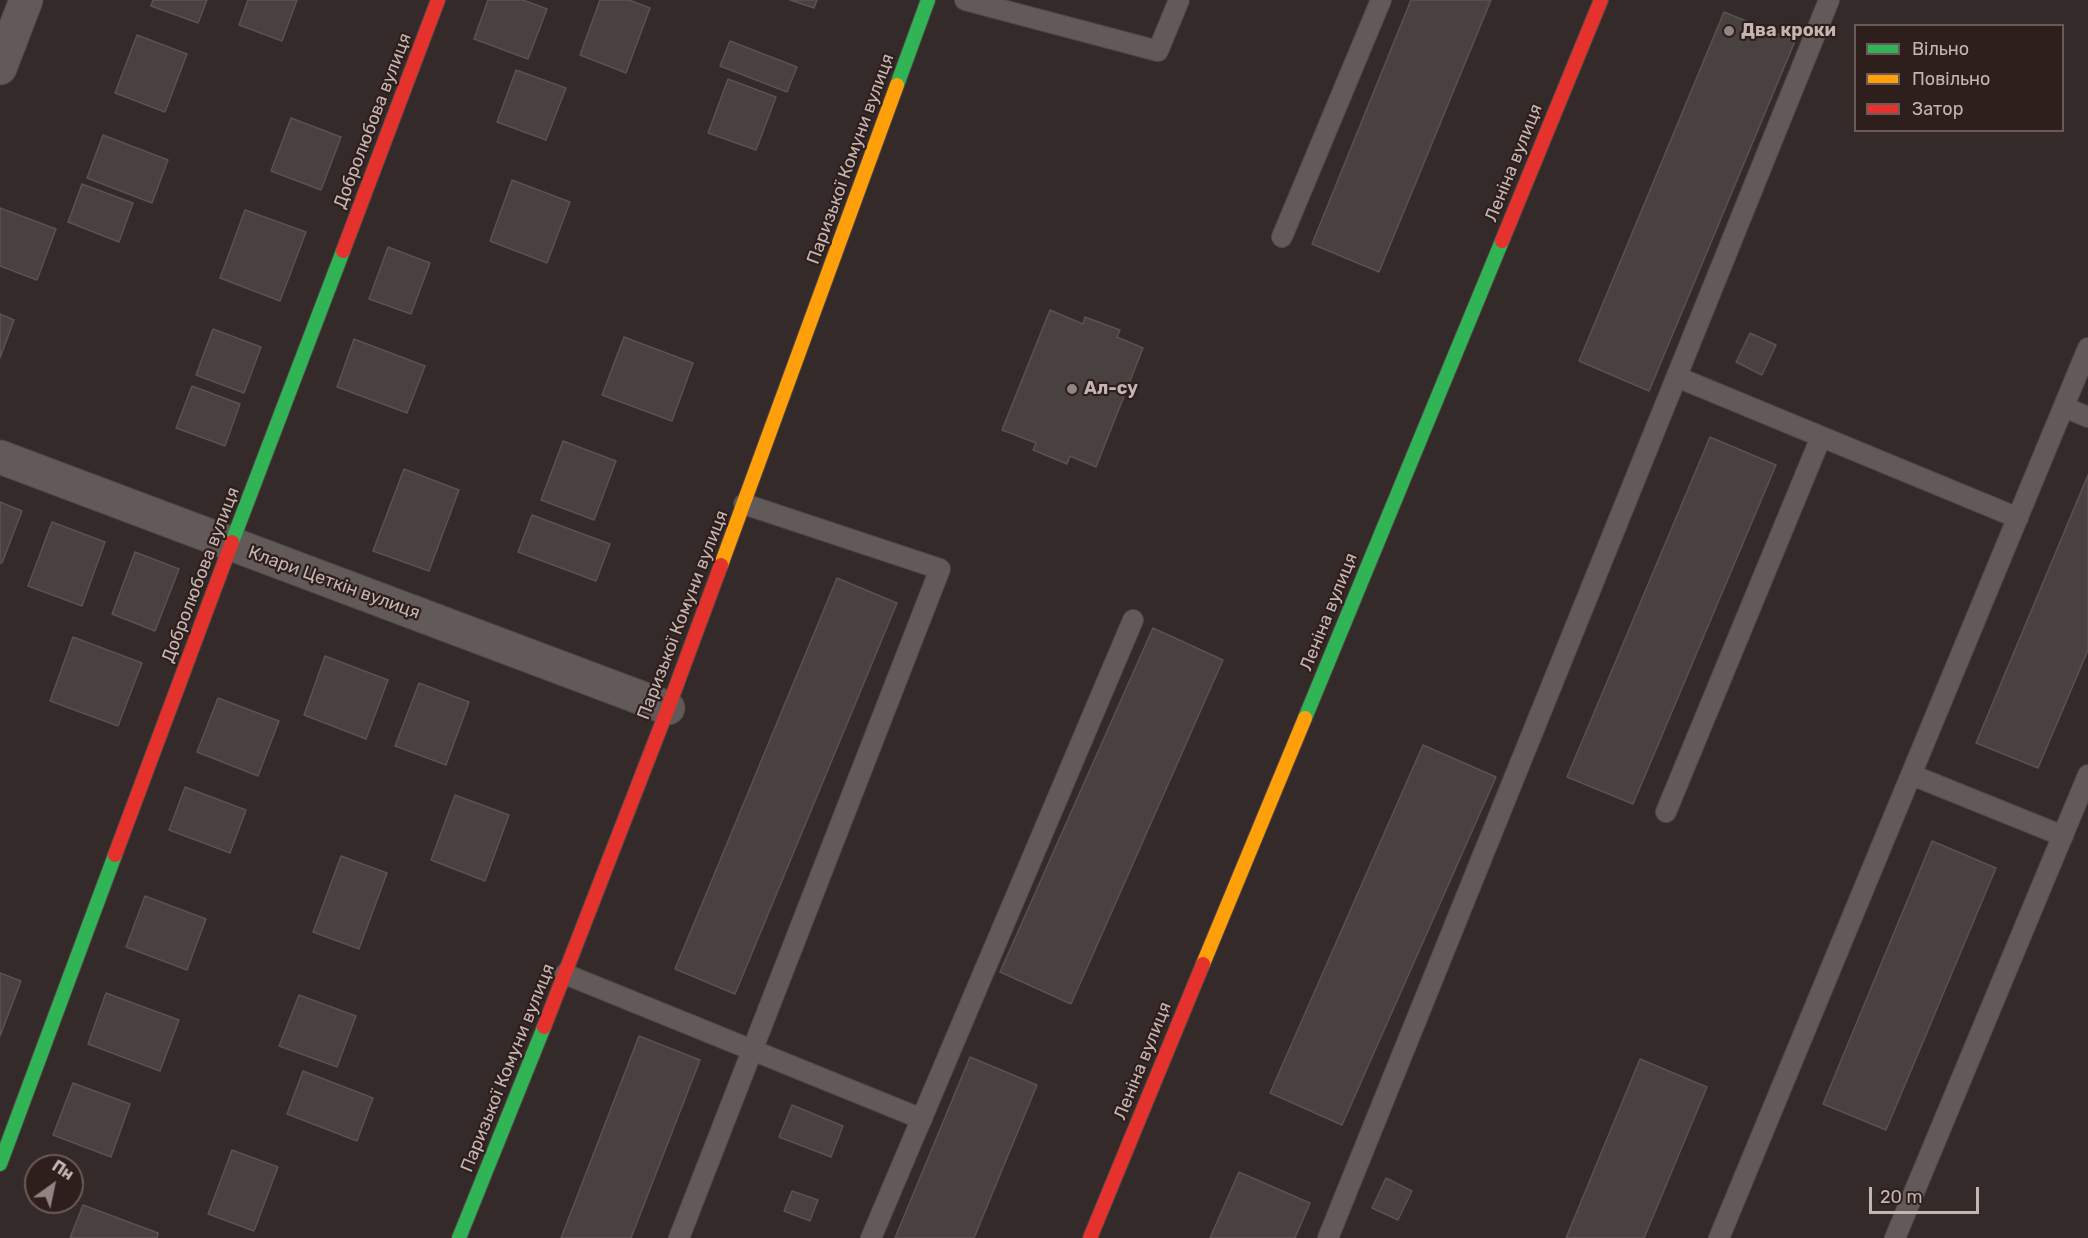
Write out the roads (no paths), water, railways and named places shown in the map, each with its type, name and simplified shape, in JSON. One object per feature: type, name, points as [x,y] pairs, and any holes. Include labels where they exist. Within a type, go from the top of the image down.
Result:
[{"type":"street","points":[[0,68],[26,0]]},
{"type":"street","name":"Добролюбова вулиця","points":[[0,1164],[438,0]]},
{"type":"street","name":"Паризької Комуни вулиця","points":[[459,1238],[668,708],[928,0]]},
{"type":"street","name":"Леніна вулиця","points":[[1089,1238],[1601,0]]},
{"type":"street","name":"Клари Цеткін вулиця","points":[[0,457],[668,708]]},
{"type":"lane","points":[[964,0],[1158,51],[1179,0]]},
{"type":"lane","points":[[1282,237],[1381,0]]},
{"type":"lane","points":[[1328,1238],[1829,0]]},
{"type":"lane","points":[[1719,1238],[2088,348]]},
{"type":"lane","points":[[1677,377],[2018,518]]},
{"type":"lane","points":[[2064,406],[2088,417]]},
{"type":"lane","points":[[1666,812],[1821,437]]},
{"type":"lane","points":[[679,1238],[940,570],[744,504]]},
{"type":"lane","points":[[871,1238],[1134,620]]},
{"type":"lane","points":[[1911,775],[2063,836]]},
{"type":"lane","points":[[1895,1238],[2088,775]]},
{"type":"lane","points":[[565,974],[922,1119]]},
{"type":"place","name":"Два кроки","points":[[1729,31]]},
{"type":"place","name":"Ал-су","points":[[1072,389]]}]
